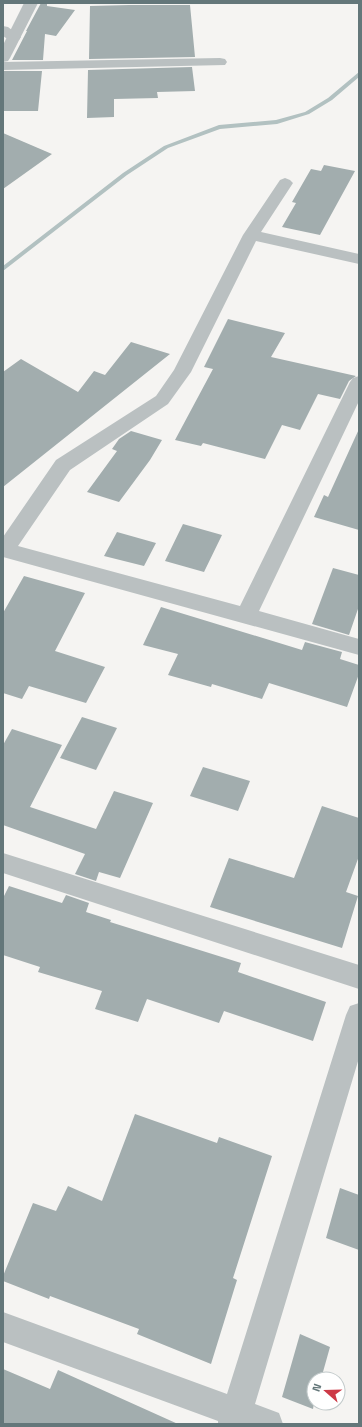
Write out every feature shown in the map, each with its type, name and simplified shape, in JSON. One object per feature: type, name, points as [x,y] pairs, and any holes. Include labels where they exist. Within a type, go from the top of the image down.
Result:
[{"type":"street","points":[[3,58],[9,34],[31,3]]},
{"type":"street","points":[[3,66],[220,62]]},
{"type":"street","points":[[285,183],[251,235],[182,372],[162,400],[63,465],[4,550],[359,647]]},
{"type":"street","points":[[251,235],[359,260]]},
{"type":"street","points":[[246,616],[359,382]]},
{"type":"street","points":[[3,863],[359,977]]},
{"type":"street","points":[[235,1418],[359,1015]]},
{"type":"street","points":[[3,1327],[235,1418],[268,1424]]},
{"type":"building","points":[[41,3],[47,3],[47,6],[75,10],[56,36],[45,34],[43,60],[12,60],[26,31]]},
{"type":"building","points":[[190,5],[195,57],[89,59],[90,6]]},
{"type":"building","points":[[192,67],[195,91],[157,92],[158,98],[114,99],[114,117],[87,118],[88,70]]},
{"type":"building","points":[[3,71],[42,71],[38,111],[3,111]]},
{"type":"building","points":[[3,133],[52,154],[3,189]]},
{"type":"building","points":[[324,165],[355,171],[320,235],[282,227],[296,203],[292,202],[311,169],[321,171]]},
{"type":"building","points":[[228,319],[285,333],[271,357],[356,376],[349,381],[340,399],[318,394],[300,430],[282,425],[265,459],[203,443],[201,446],[175,440],[213,369],[204,367]]},
{"type":"building","points":[[131,342],[170,354],[3,487],[3,372],[21,359],[78,392],[94,371],[105,375]]},
{"type":"building","points":[[359,429],[359,530],[314,517],[324,495],[328,497]]},
{"type":"building","points":[[131,431],[162,440],[150,460],[119,502],[87,492],[117,451],[112,449],[119,439]]},
{"type":"building","points":[[183,524],[222,535],[204,572],[165,561]]},
{"type":"building","points":[[117,532],[156,543],[144,566],[104,556]]},
{"type":"building","points":[[333,568],[359,575],[359,606],[349,635],[312,624]]},
{"type":"building","points":[[24,576],[85,593],[55,651],[105,667],[86,703],[29,686],[22,699],[3,693],[3,613]]},
{"type":"building","points":[[161,607],[302,650],[305,642],[342,652],[340,659],[359,665],[359,674],[347,707],[269,683],[262,699],[212,684],[211,687],[168,675],[178,654],[143,645]]},
{"type":"building","points":[[82,717],[117,728],[96,770],[60,758]]},
{"type":"building","points":[[12,729],[62,745],[30,807],[96,829],[114,791],[153,803],[120,878],[99,872],[96,881],[75,874],[85,854],[3,825],[3,745]]},
{"type":"building","points":[[203,767],[250,781],[238,811],[190,796]]},
{"type":"building","points":[[322,806],[359,818],[359,856],[346,892],[358,896],[342,948],[210,907],[229,858],[294,878]]},
{"type":"building","points":[[9,886],[62,903],[66,895],[89,903],[86,912],[111,920],[110,922],[241,963],[238,972],[326,1002],[313,1041],[224,1011],[219,1023],[147,999],[138,1022],[95,1009],[102,991],[38,972],[40,967],[3,955],[3,898]]},
{"type":"building","points":[[135,1114],[217,1143],[219,1137],[272,1156],[233,1278],[237,1280],[211,1364],[137,1334],[139,1329],[50,1296],[49,1299],[3,1281],[3,1276],[33,1203],[56,1211],[68,1186],[102,1201]]},
{"type":"building","points":[[340,1188],[359,1195],[359,1250],[326,1238]]},
{"type":"building","points":[[300,1334],[330,1347],[323,1371],[306,1371],[306,1406],[282,1397]]},
{"type":"building","points":[[3,1369],[50,1389],[58,1370],[178,1424],[3,1424]]},
{"type":"waterway","points":[[3,269],[125,174],[166,147],[219,127],[277,122],[307,113],[330,99],[359,74]]}]
